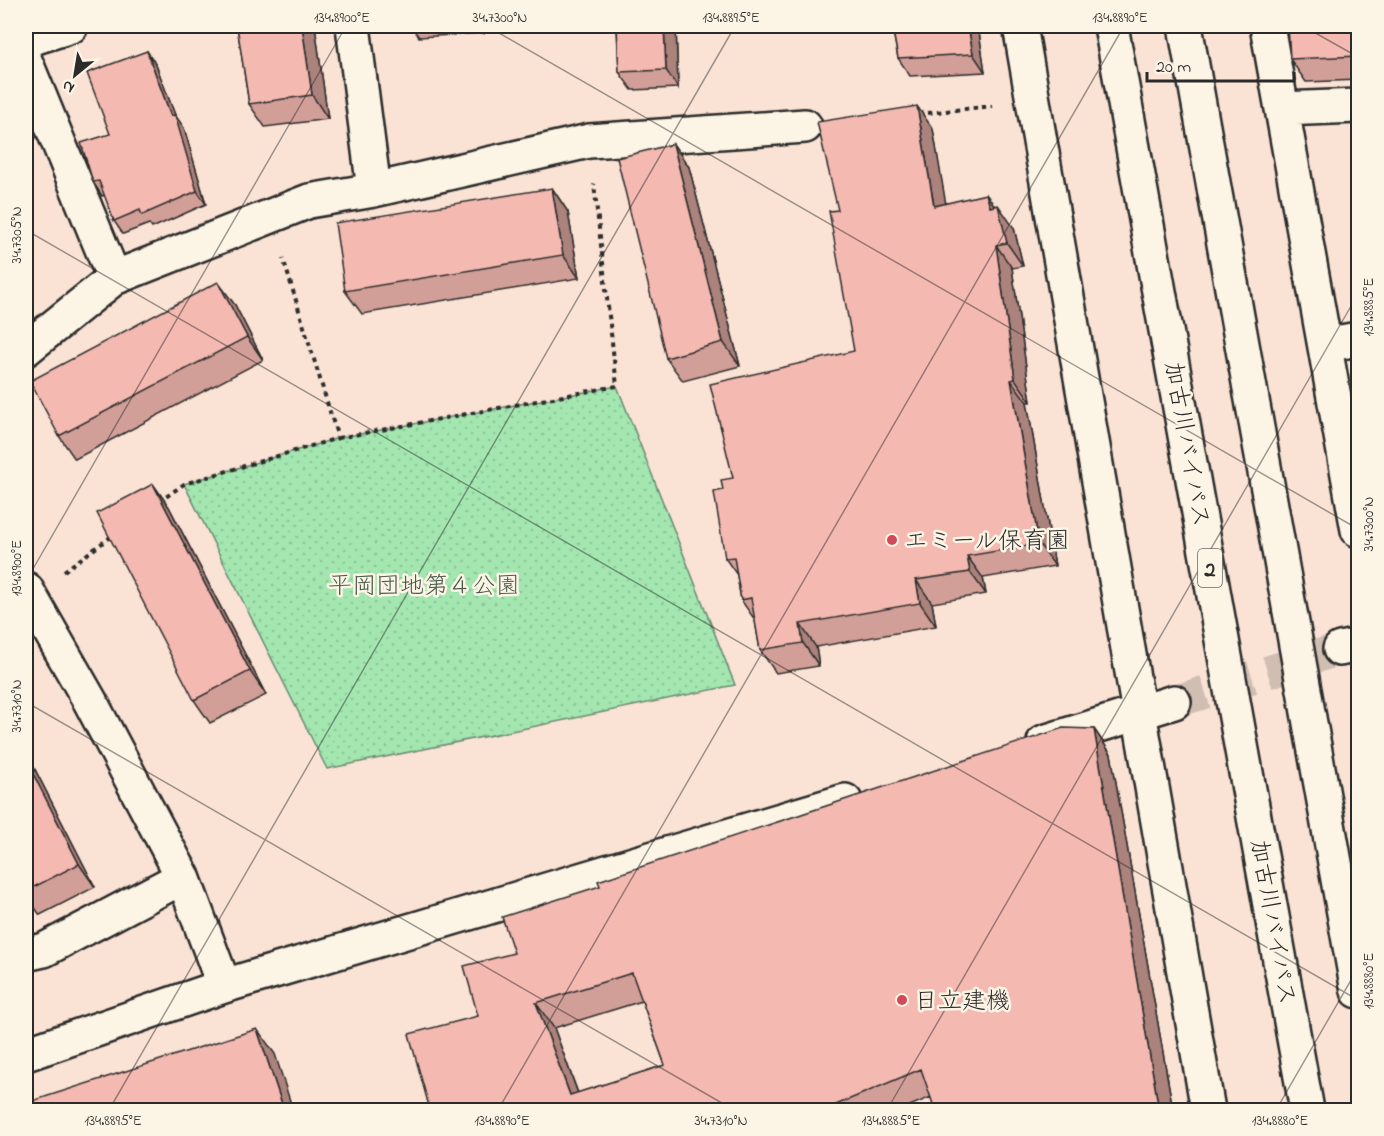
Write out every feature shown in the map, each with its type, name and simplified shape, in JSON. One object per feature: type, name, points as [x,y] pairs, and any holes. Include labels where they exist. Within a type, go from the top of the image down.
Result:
[{"type":"main road","points":[[26,40],[71,26]]},
{"type":"main road","points":[[353,26],[374,190]]},
{"type":"main road","points":[[1020,26],[1208,1110]]},
{"type":"main road","name":"加古川バイパス","points":[[1111,26],[1307,1110]]},
{"type":"main road","points":[[1185,26],[1359,991]]},
{"type":"main road","points":[[1267,26],[1359,530]]},
{"type":"main road","points":[[26,63],[114,278]]},
{"type":"main road","points":[[1282,109],[1359,106]]},
{"type":"main road","points":[[26,349],[114,278],[309,201],[374,190],[589,141],[805,126]]},
{"type":"main road","points":[[1325,345],[1359,339]]},
{"type":"main road","points":[[28,592],[90,701],[183,877],[224,986]]},
{"type":"main road","points":[[1013,751],[1174,702]]},
{"type":"main road","points":[[26,1054],[224,986],[876,792]]},
{"type":"main road","points":[[26,954],[44,950],[183,877]]},
{"type":"path","points":[[908,115],[1034,102]]},
{"type":"path","points":[[155,505],[184,484],[338,438],[617,386],[589,141]]},
{"type":"path","points":[[270,216],[338,438]]},
{"type":"path","points":[[28,592],[117,533]]},
{"type":"green space","name":"平岡団地第４公園","points":[[617,386],[735,685],[327,769],[184,484],[338,438]]},
{"type":"building","points":[[237,26],[302,26],[312,95],[249,104]]},
{"type":"building","points":[[617,26],[664,26],[666,70],[619,72]]},
{"type":"building","points":[[892,26],[968,26],[973,54],[898,58]]},
{"type":"building","points":[[1288,26],[1359,26],[1359,56],[1290,59]]},
{"type":"building","points":[[147,51],[171,116],[175,115],[197,191],[142,215],[140,210],[114,221],[99,181],[93,182],[81,143],[110,134],[87,73]]},
{"type":"building","points":[[917,106],[934,206],[986,194],[990,207],[998,205],[1007,243],[996,245],[1015,379],[1011,380],[1039,544],[967,556],[970,572],[916,580],[920,603],[800,624],[803,643],[760,650],[751,598],[741,600],[734,557],[725,558],[714,492],[723,490],[721,480],[733,478],[710,384],[854,351],[829,211],[838,210],[817,122]]},
{"type":"building","points":[[673,144],[723,342],[666,358],[617,158]]},
{"type":"building","points":[[552,188],[563,255],[345,291],[335,223]]},
{"type":"building","points":[[218,282],[247,337],[59,436],[30,381]]},
{"type":"building","points":[[153,484],[250,671],[194,700],[97,513]]},
{"type":"building","name":"日立建機","points":[[1063,728],[1094,729],[1159,1110],[935,1110],[921,1069],[824,1110],[430,1110],[409,1034],[478,1016],[464,966],[514,953],[502,917],[600,886],[598,881]],"holes":[[[632,973],[665,1065],[570,1095],[536,1003]]]},
{"type":"building","points":[[26,760],[79,864],[26,891]]},
{"type":"building","points":[[257,1029],[284,1110],[26,1110],[26,1103]]},
{"type":"tunnel","points":[[1174,702],[1340,649]]},
{"type":"place","name":"エミール保育園","points":[[892,540]]},
{"type":"place","name":"日立建機","points":[[902,1000]]}]
